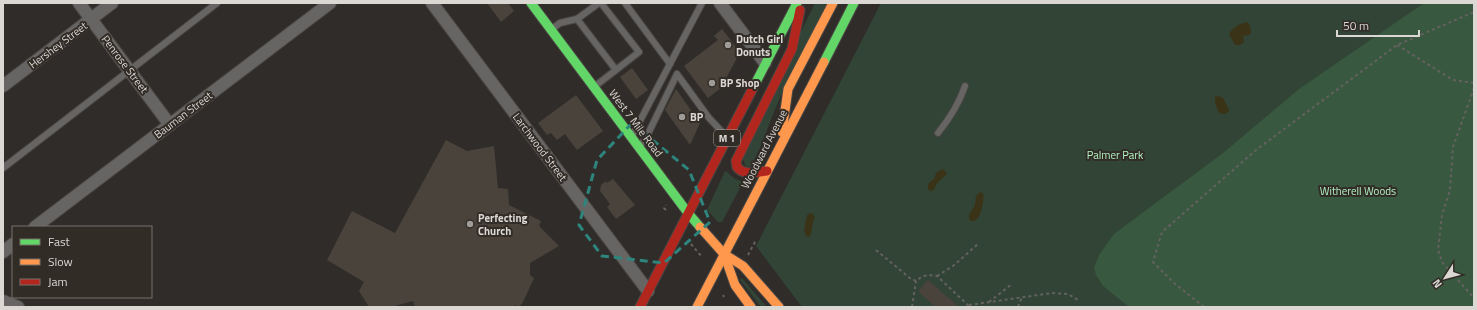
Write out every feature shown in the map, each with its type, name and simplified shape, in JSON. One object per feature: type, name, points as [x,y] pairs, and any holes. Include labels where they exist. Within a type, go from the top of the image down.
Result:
[{"type":"main road","name":"West 7 Mile Road","points":[[531,3],[688,213],[724,254],[743,266],[779,307]]},
{"type":"main road","name":"M 1","points":[[640,307],[688,213],[735,142],[765,63],[797,3]]},
{"type":"main road","points":[[767,171],[742,173],[738,169],[736,163],[735,142],[792,49],[801,3]]},
{"type":"main road","points":[[780,145],[788,90],[833,3]]},
{"type":"main road","name":"Woodward Avenue","points":[[697,307],[854,3]]},
{"type":"main road","name":"West 7 Mile Road","points":[[724,254],[735,285],[751,307]]},
{"type":"street","name":"Penrose Street","points":[[79,3],[170,125]]},
{"type":"street","name":"Hershey Street","points":[[3,86],[112,3]]},
{"type":"street","name":"Bauman Street","points":[[36,226],[330,3]]},
{"type":"street","name":"Larchwood Street","points":[[432,3],[648,291]]},
{"type":"street","points":[[720,3],[765,63]]},
{"type":"street","points":[[3,252],[12,245]]},
{"type":"street","points":[[3,301],[18,307]]},
{"type":"lane","points":[[3,168],[217,3]]},
{"type":"lane","points":[[551,30],[560,23],[577,19],[600,3],[639,52],[594,87]]},
{"type":"lane","points":[[625,3],[670,64]]},
{"type":"lane","points":[[632,137],[702,3]]},
{"type":"lane","points":[[577,19],[616,70]]},
{"type":"lane","points":[[639,148],[646,138],[677,74],[708,118],[735,142]]},
{"type":"lane","points":[[938,133],[953,114],[961,99],[965,86]]},
{"type":"path","points":[[1204,307],[1174,283],[1153,262],[1162,232],[1256,150],[1397,45],[1474,12]]},
{"type":"path","points":[[1397,45],[1454,80],[1474,83]]},
{"type":"path","points":[[1474,88],[1453,147],[1450,190],[1442,215],[1438,250],[1442,262],[1474,298]]},
{"type":"path","points":[[747,258],[756,240]]},
{"type":"path","points":[[691,244],[702,257]]},
{"type":"path","points":[[937,276],[954,266],[978,244]]},
{"type":"path","points":[[876,250],[916,281]]},
{"type":"path","points":[[912,307],[916,281],[923,276],[929,275],[937,276],[969,306],[1052,293],[1068,294],[1080,301]]},
{"type":"path","points":[[988,302],[1012,284]]},
{"type":"path","points":[[1018,307],[1022,297]]},
{"type":"highlighted area","points":[[632,123],[689,170],[710,222],[664,263],[602,256],[579,225],[597,160]]},
{"type":"green space","points":[[815,3],[827,3],[779,100],[755,158],[751,166],[746,167],[741,154]]},
{"type":"green space","name":"Palmer Park","points":[[881,3],[1474,3],[1474,307],[802,307],[756,246]]},
{"type":"green space","name":"Witherell Woods","points":[[1424,3],[1474,3],[1474,307],[1129,307],[1103,286],[1096,275],[1094,268],[1099,255],[1114,234],[1223,153],[1299,89]]},
{"type":"green space","points":[[725,171],[735,179],[741,181],[742,184],[722,222],[718,222],[707,210]]},
{"type":"green space","points":[[742,278],[767,307],[761,307],[740,280]]},
{"type":"sand","points":[[1247,22],[1250,25],[1251,33],[1243,36],[1243,43],[1240,45],[1235,45],[1229,34],[1236,26]]},
{"type":"sand","points":[[1218,96],[1223,98],[1229,110],[1225,114],[1219,113],[1215,103],[1215,97]]},
{"type":"sand","points":[[942,169],[947,174],[937,183],[934,190],[930,191],[928,189],[928,184],[934,179],[936,173]]},
{"type":"sand","points":[[980,192],[983,193],[981,210],[977,219],[971,221],[969,219],[969,215],[975,205],[976,196]]},
{"type":"sand","points":[[810,213],[813,214],[815,218],[813,221],[811,235],[809,237],[806,236],[804,230],[807,215]]},
{"type":"building","points":[[487,3],[508,3],[514,11],[501,22]]},
{"type":"building","points":[[722,29],[740,52],[721,88],[708,98],[684,66],[718,40],[714,36]]},
{"type":"building","points":[[632,68],[648,90],[636,99],[620,77]]},
{"type":"building","points":[[676,89],[700,123],[690,145],[665,110]]},
{"type":"building","points":[[576,95],[603,131],[577,150],[565,134],[557,140],[551,133],[547,135],[538,123]]},
{"type":"building","name":"Perfecting Church","points":[[446,140],[467,151],[494,146],[498,188],[508,189],[509,205],[541,221],[539,226],[559,246],[530,263],[530,275],[534,278],[523,302],[519,307],[515,305],[513,307],[415,307],[413,301],[391,307],[369,307],[359,291],[364,282],[327,260],[352,211],[395,233]]},
{"type":"building","points":[[613,179],[635,205],[616,219],[607,207],[610,204],[600,191],[601,185],[606,181],[607,183]]},
{"type":"building","points":[[928,280],[959,307],[935,307],[918,291]]},
{"type":"traffic: fast","points":[[531,3],[700,227]]},
{"type":"traffic: fast","points":[[754,86],[797,3]]},
{"type":"traffic: fast","points":[[824,62],[854,3]]},
{"type":"traffic: slow","points":[[782,132],[788,89],[833,3]]},
{"type":"traffic: slow","points":[[697,307],[824,62]]},
{"type":"traffic: slow","points":[[700,227],[724,254],[743,266],[779,307]]},
{"type":"traffic: slow","points":[[724,254],[735,285],[751,307]]},
{"type":"traffic: jam","points":[[767,171],[751,173],[743,172],[737,167],[736,161],[792,49],[800,10]]},
{"type":"traffic: jam","points":[[640,307],[754,86]]},
{"type":"place","name":"Dutch Girl Donuts","points":[[728,45]]},
{"type":"place","name":"BP Shop","points":[[712,83]]},
{"type":"place","name":"BP","points":[[682,117]]},
{"type":"place","name":"Perfecting Church","points":[[470,224]]}]
